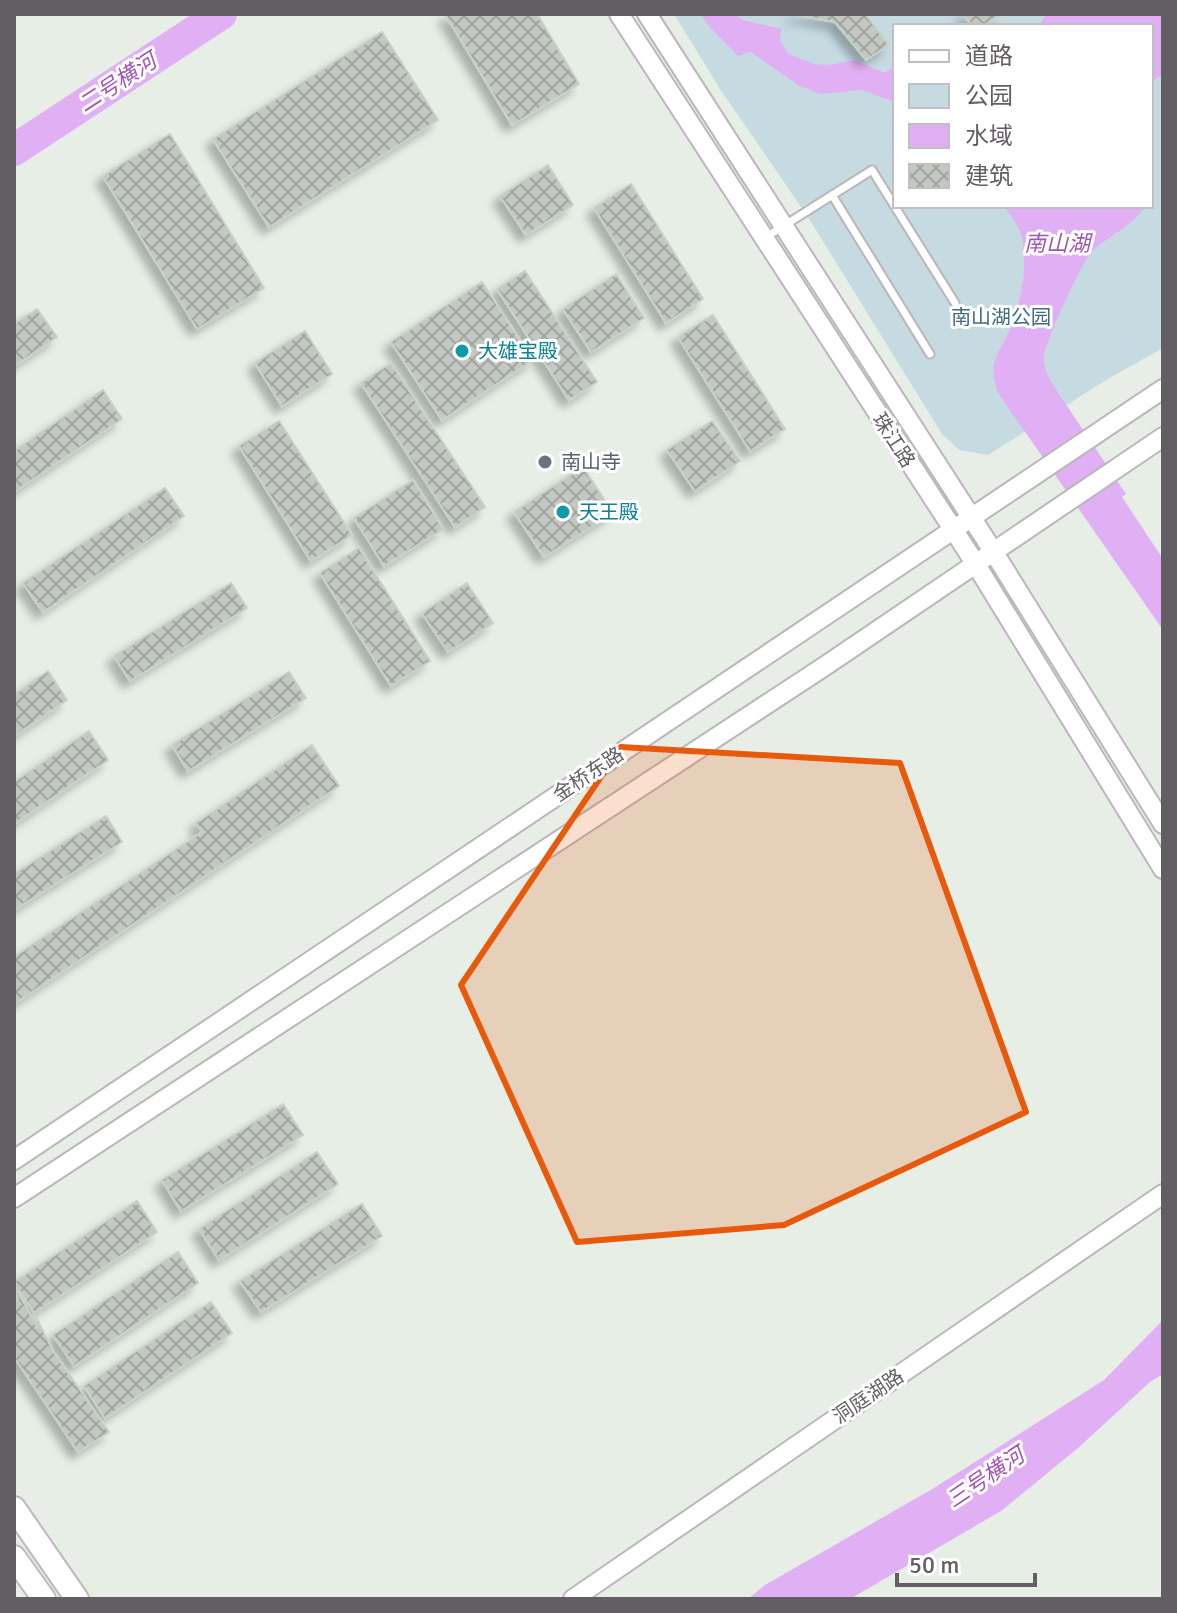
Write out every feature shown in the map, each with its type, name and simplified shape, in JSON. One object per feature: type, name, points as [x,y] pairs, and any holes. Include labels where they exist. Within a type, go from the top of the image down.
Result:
[{"type":"main road","points":[[14,1508],[77,1599]]},
{"type":"main road","points":[[14,1557],[44,1599]]},
{"type":"street","name":"珠江路","points":[[619,14],[975,563],[1163,869]]},
{"type":"street","name":"珠江路","points":[[647,14],[993,551],[1163,824]]},
{"type":"street","name":"金桥东路","points":[[14,1160],[1163,389]]},
{"type":"street","name":"金桥东路","points":[[14,1198],[825,666],[1163,437]]},
{"type":"street","name":"洞庭湖路","points":[[573,1599],[1163,1194]]},
{"type":"lane","points":[[764,239],[872,170],[893,204]]},
{"type":"lane","points":[[832,195],[930,354]]},
{"type":"lane","points":[[896,208],[955,303]]},
{"type":"highlighted area","points":[[621,747],[900,763],[1026,1112],[784,1225],[577,1242],[461,985]]},
{"type":"green space","name":"南山湖公园","points":[[674,14],[1163,14],[1163,348],[1106,380],[988,455],[959,450],[942,434],[808,217],[720,89]]},
{"type":"water","points":[[701,14],[735,14],[743,20],[781,29],[780,41],[789,54],[814,64],[830,65],[854,60],[885,73],[893,67],[893,101],[862,90],[820,94],[798,85],[751,52],[738,56]]},
{"type":"water","points":[[1046,14],[1163,14],[1163,75],[1153,80],[1153,24],[1040,24]]},
{"type":"water","name":"南山湖","points":[[1005,208],[1143,208],[1088,257],[1057,319],[1044,360],[1053,385],[1126,494],[1122,497],[1163,559],[1163,630],[998,393],[994,366],[1010,329],[1022,285],[1024,249],[1014,221]]},
{"type":"water","name":"三号横河","points":[[1163,1320],[1163,1374],[1001,1511],[850,1599],[748,1599],[765,1585],[934,1488],[1104,1380]]},
{"type":"building","points":[[445,14],[537,14],[579,84],[512,125]]},
{"type":"building","points":[[791,14],[865,14],[889,45],[866,60],[835,22]]},
{"type":"building","points":[[963,14],[1000,14],[987,24],[970,24]]},
{"type":"building","points":[[382,32],[438,120],[269,227],[213,139]]},
{"type":"building","points":[[170,134],[264,288],[197,329],[103,176]]},
{"type":"building","points":[[548,165],[573,205],[526,235],[500,196]]},
{"type":"building","points":[[631,184],[703,299],[666,323],[594,208]]},
{"type":"building","points":[[525,271],[597,382],[569,400],[497,289]]},
{"type":"building","points":[[616,274],[644,318],[591,352],[563,309]]},
{"type":"building","name":"大雄宝殿","points":[[482,282],[533,360],[442,420],[391,342]]},
{"type":"building","points":[[37,309],[57,337],[14,366],[14,324]]},
{"type":"building","points":[[713,315],[785,429],[750,451],[678,337]]},
{"type":"building","points":[[305,331],[332,374],[282,406],[255,363]]},
{"type":"building","points":[[391,363],[485,507],[455,527],[361,383]]},
{"type":"building","points":[[103,390],[122,419],[14,492],[14,451]]},
{"type":"building","points":[[279,421],[352,535],[311,561],[239,446]]},
{"type":"building","points":[[712,421],[740,461],[695,491],[667,450]]},
{"type":"building","name":"天王殿","points":[[583,467],[613,513],[544,557],[514,512]]},
{"type":"building","points":[[413,480],[443,529],[384,566],[354,518]]},
{"type":"building","points":[[165,488],[184,516],[43,612],[23,583]]},
{"type":"building","points":[[359,548],[430,661],[391,686],[320,573]]},
{"type":"building","points":[[231,583],[247,608],[130,681],[114,656]]},
{"type":"building","points":[[467,583],[493,623],[448,652],[422,613]]},
{"type":"building","points":[[48,671],[67,700],[14,736],[14,695]]},
{"type":"building","points":[[289,672],[306,698],[188,771],[172,745]]},
{"type":"building","points":[[89,731],[108,760],[14,824],[14,782]]},
{"type":"building","points":[[312,745],[339,786],[14,1004],[14,957],[202,832],[196,823]]},
{"type":"building","points":[[106,816],[122,842],[14,910],[14,874]]},
{"type":"building","points":[[283,1104],[303,1135],[181,1211],[162,1180]]},
{"type":"building","points":[[317,1152],[338,1184],[219,1260],[199,1229]]},
{"type":"building","points":[[137,1201],[157,1232],[34,1313],[14,1282]]},
{"type":"building","points":[[362,1204],[382,1236],[261,1312],[240,1281]]},
{"type":"building","points":[[178,1252],[198,1283],[74,1366],[53,1335]]},
{"type":"building","points":[[14,1284],[38,1329],[34,1313],[53,1351],[109,1432],[78,1452],[14,1357],[14,1302],[18,1299]]},
{"type":"building","points":[[211,1302],[232,1333],[105,1418],[84,1386]]},
{"type":"waterway","name":"二号横河","points":[[14,150],[221,14]]},
{"type":"place","name":"大雄宝殿","points":[[462,351]]},
{"type":"place","name":"南山寺","points":[[545,462]]},
{"type":"place","name":"天王殿","points":[[563,512]]}]
